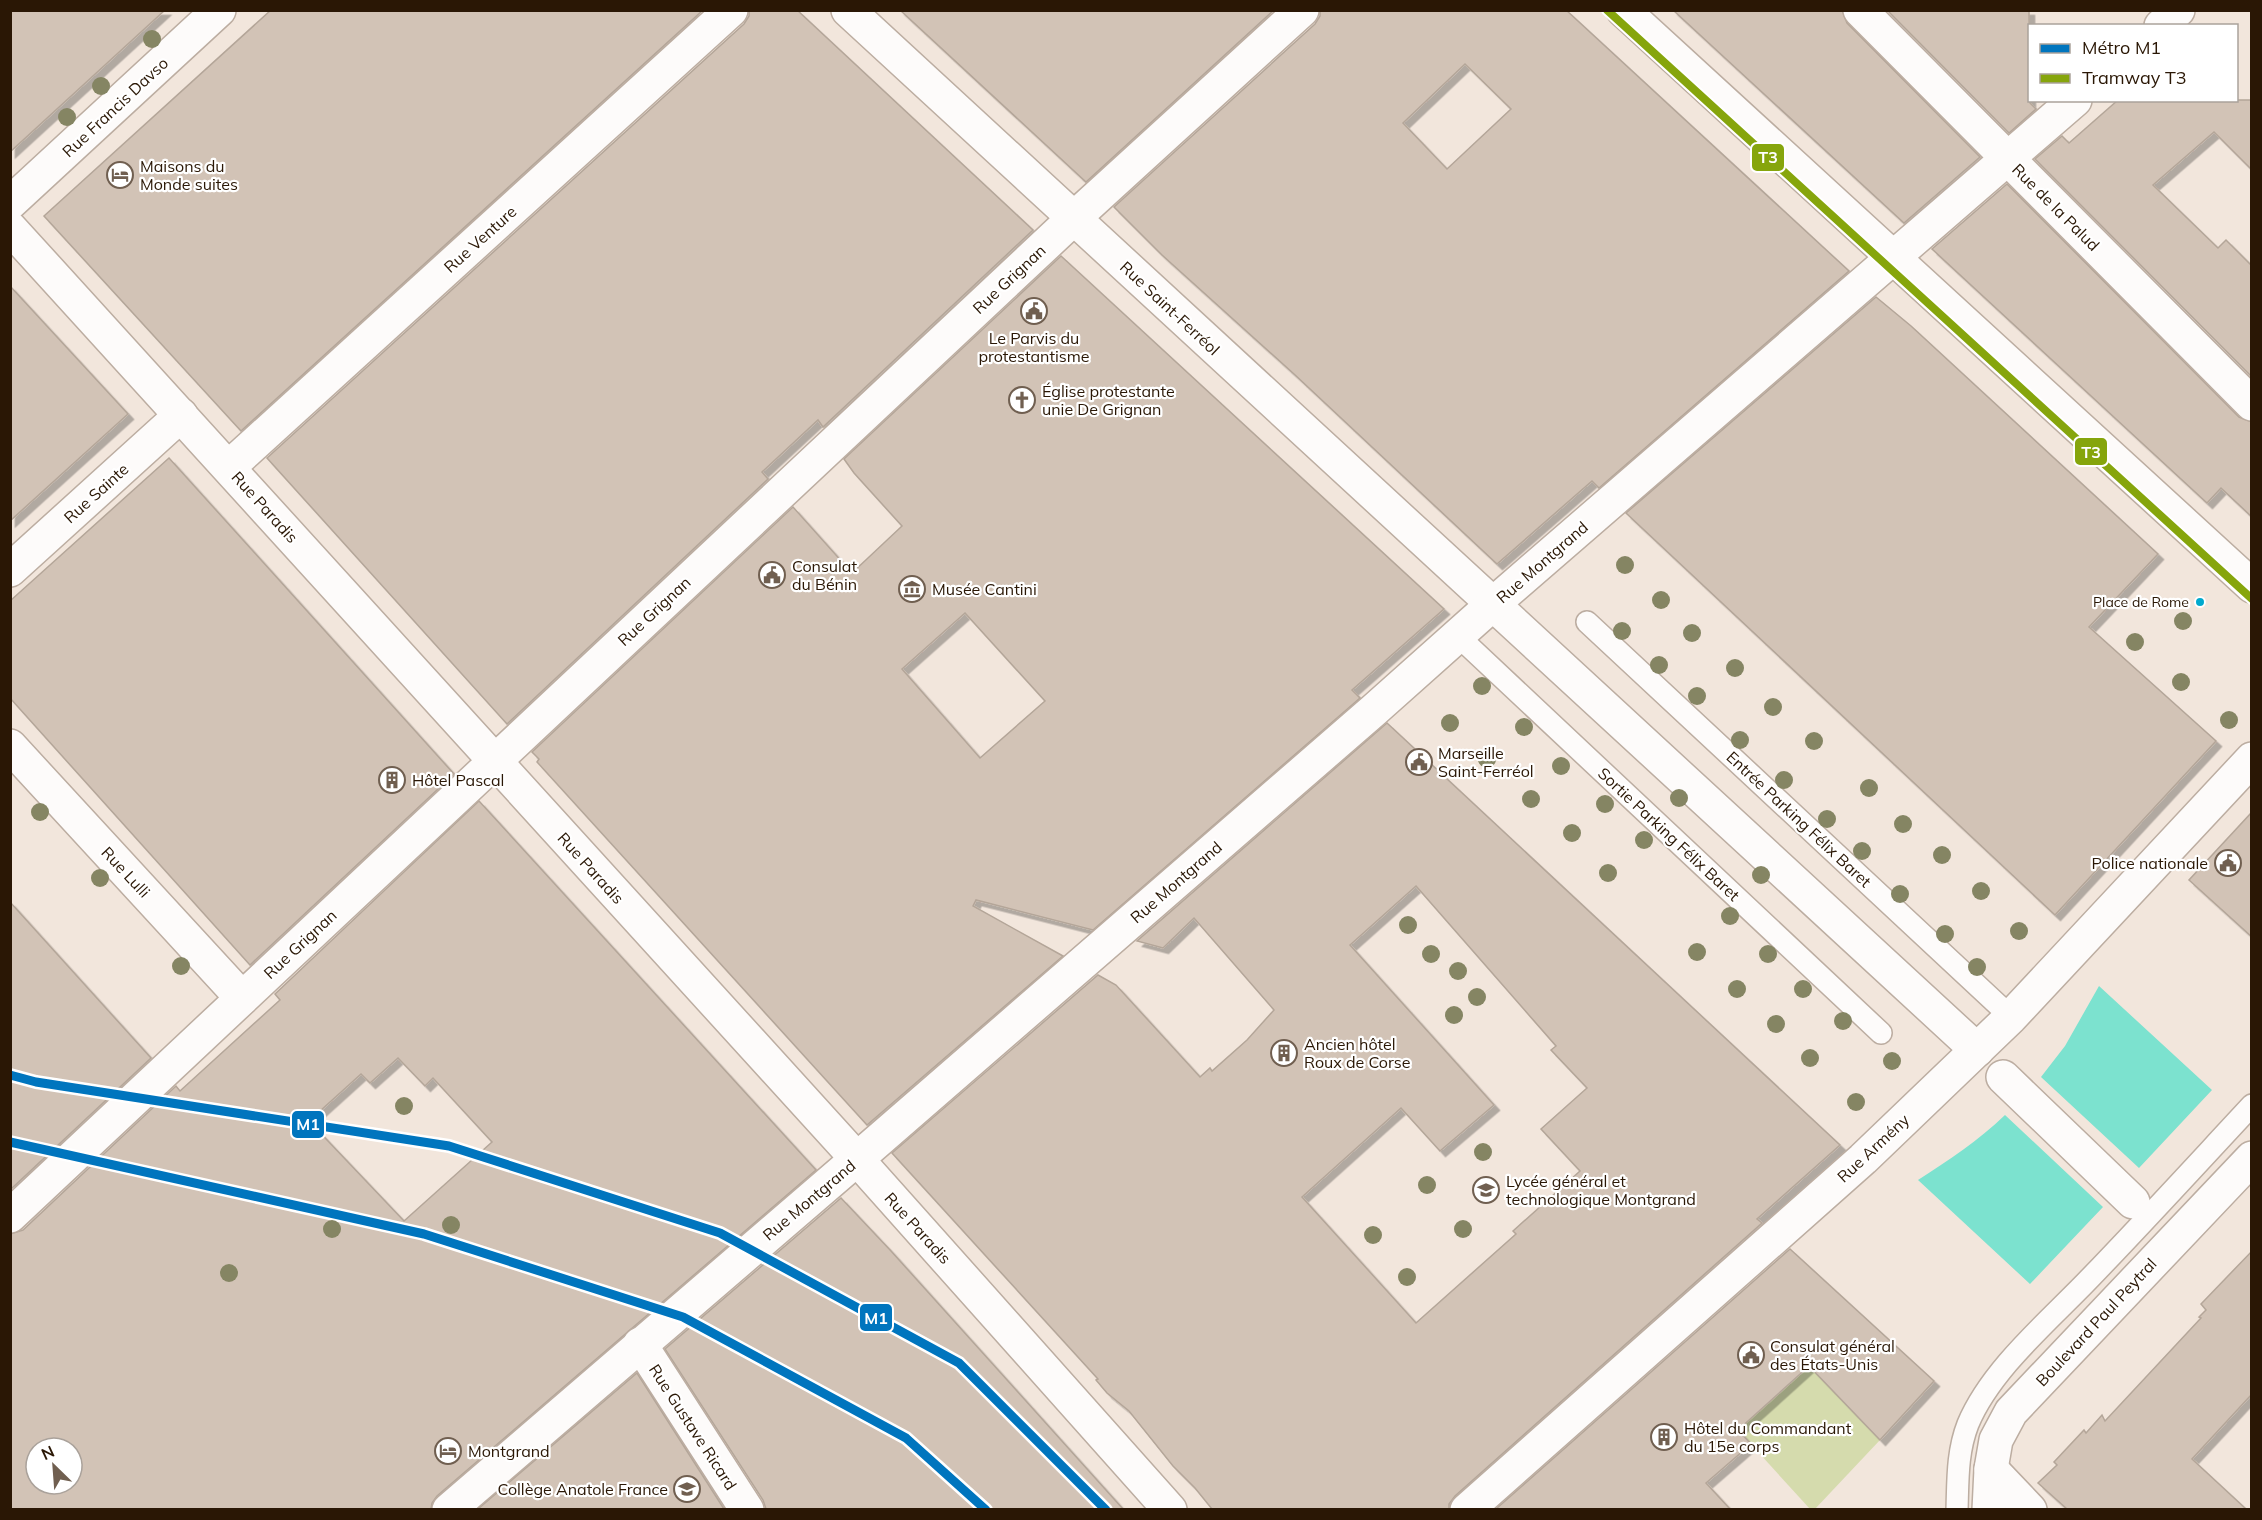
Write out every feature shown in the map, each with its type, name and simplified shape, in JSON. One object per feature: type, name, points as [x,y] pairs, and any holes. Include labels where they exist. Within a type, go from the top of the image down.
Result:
[{"type":"street","name":"Rue Venture","points":[[229,467],[731,10]]},
{"type":"street","name":"Rue Saint-Ferréol","points":[[848,10],[1977,1050]]},
{"type":"street","name":"Rue Grignan","points":[[10,1216],[1073,219],[1302,10]]},
{"type":"street","points":[[1623,10],[1897,255],[2252,586]]},
{"type":"street","name":"Rue de la Palud","points":[[1860,10],[2252,404]]},
{"type":"street","points":[[2163,24],[2178,10]]},
{"type":"street","name":"Rue Francis Davso","points":[[10,203],[205,15]]},
{"type":"street","name":"Rue Montgrand","points":[[449,1509],[857,1159],[2072,102]]},
{"type":"street","name":"Rue Paradis","points":[[10,228],[857,1159],[1170,1509]]},
{"type":"street","name":"Rue Sainte","points":[[10,570],[181,415]]},
{"type":"street","name":"Rue Lulli","points":[[10,746],[242,998]]},
{"type":"street","name":"Rue Armény","points":[[1467,1509],[1863,1159],[2011,1017],[2252,759]]},
{"type":"street","points":[[2003,1077],[2133,1202]]},
{"type":"street","name":"Boulevard Paul Peytral","points":[[1989,1509],[1991,1469],[1996,1440],[2011,1412],[2252,1158]]},
{"type":"street","name":"Rue Gustave Ricard","points":[[640,1344],[747,1509]]},
{"type":"street","points":[[1991,1469],[2030,1509]]},
{"type":"lane","name":"Entrée Parking Félix Baret","points":[[1587,622],[2011,1017]]},
{"type":"lane","name":"Sortie Parking Félix Baret","points":[[1458,636],[1881,1033]]},
{"type":"lane","points":[[1957,1509],[1962,1442],[1969,1422],[1989,1387],[2019,1352],[2152,1214],[2252,1105]]},
{"type":"green space","points":[[1810,1366],[1880,1440],[1815,1509],[1810,1509],[1738,1430]]},
{"type":"water","points":[[2099,986],[2212,1090],[2139,1168],[2041,1077],[2065,1046]]},
{"type":"water","points":[[2005,1115],[2103,1207],[2030,1284],[1918,1180],[1974,1142]]},
{"type":"building","points":[[10,10],[165,10],[10,152]]},
{"type":"building","points":[[271,10],[703,10],[241,431],[44,216]]},
{"type":"building","points":[[749,10],[797,10],[1033,230],[823,427],[818,420],[762,472],[768,479],[507,724],[267,458],[744,24],[749,16]]},
{"type":"building","points":[[900,10],[1274,10],[1086,182]]},
{"type":"building","points":[[1320,10],[1566,10],[1849,271],[1599,488],[1592,481],[1497,564],[1294,374],[1162,255],[1114,207],[1315,24],[1320,16]],"holes":[[[1465,64],[1511,109],[1447,169],[1403,123]]]},
{"type":"building","points":[[1673,10],[1842,10],[1847,23],[1980,157],[1904,223]]},
{"type":"building","points":[[1887,10],[2029,10],[2028,102],[2036,109],[2009,133]]},
{"type":"building","points":[[2252,100],[2252,170],[2214,132],[2153,185],[2218,248],[2226,240],[2252,266],[2252,377],[2035,159],[2062,136],[2069,143],[2116,102]]},
{"type":"building","points":[[2007,184],[2239,417],[2252,422],[2252,517],[2221,488],[2207,503],[1932,249]]},
{"type":"building","points":[[1061,256],[1444,609],[1352,690],[1360,698],[1093,930],[976,900],[973,906],[1063,956],[867,1125],[537,762],[539,759],[532,752],[793,507],[852,573],[902,526],[844,459]],"holes":[[[965,613],[1045,701],[980,758],[902,669]]]},
{"type":"building","points":[[10,286],[128,414],[10,521]]},
{"type":"building","points":[[1876,297],[1911,326],[2158,554],[2089,627],[2216,741],[2055,915],[1626,513]]},
{"type":"building","points":[[169,458],[454,774],[250,965],[10,698],[10,601]]},
{"type":"building","points":[[1387,723],[1840,1145],[1757,1219],[1762,1223],[1455,1496],[1449,1504],[1449,1509],[1212,1509],[1173,1466],[1129,1411],[1107,1393],[1096,1380],[1098,1379],[892,1153],[1098,975],[1116,985],[1200,1077],[1210,1068],[1212,1071],[1247,1040],[1274,1010],[1194,918],[1163,948],[1137,941]],"holes":[[[1416,886],[1556,1046],[1551,1050],[1587,1088],[1541,1129],[1580,1171],[1513,1231],[1516,1234],[1416,1323],[1302,1197],[1401,1108],[1440,1151],[1494,1105],[1350,945]]]},
{"type":"building","points":[[479,801],[816,1170],[437,1496],[431,1509],[10,1509],[10,1234],[23,1230],[176,1086],[180,1091],[280,1000],[275,994]],"holes":[[[398,1058],[425,1086],[433,1078],[492,1142],[404,1221],[309,1121],[361,1074],[370,1083]]]},
{"type":"building","name":"Police nationale","points":[[2252,812],[2252,937],[2189,880]]},
{"type":"building","points":[[10,902],[151,1058],[10,1190]]},
{"type":"building","points":[[841,1198],[1123,1509],[766,1509],[763,1500],[665,1349]]},
{"type":"building","points":[[1790,1249],[1934,1381],[1880,1440],[1809,1366],[1738,1430],[1751,1444],[1706,1483],[1730,1509],[1496,1509]]},
{"type":"building","points":[[2252,1251],[2252,1394],[2192,1459],[2246,1509],[2067,1509],[2038,1483],[2057,1465],[2054,1462],[2084,1430],[2086,1433],[2102,1415],[2105,1421],[2201,1318],[2199,1317],[2206,1310],[2201,1304]]},
{"type":"building","points":[[637,1373],[724,1509],[478,1509]]},
{"type":"metro line","name":"M1","points":[[10,1075],[36,1082],[449,1146],[720,1233],[959,1363],[1106,1510]]},
{"type":"metro line","name":"M1","points":[[10,1142],[424,1234],[683,1317],[906,1438],[986,1510]]},
{"type":"tram line","name":"T3","points":[[1607,10],[2252,599]]},
{"type":"place","name":"Maisons du Monde suites","points":[[120,175]]},
{"type":"place","name":"Le Parvis du protestantisme","points":[[1034,311]]},
{"type":"place","name":"Église protestante unie De Grignan","points":[[1022,400]]},
{"type":"place","name":"Consulat du Bénin","points":[[772,575]]},
{"type":"place","name":"Musée Cantini","points":[[912,589]]},
{"type":"place","name":"Place de Rome","points":[[2200,602]]},
{"type":"place","name":"Marseille Saint-Ferréol","points":[[1419,762]]},
{"type":"place","name":"Hôtel Pascal","points":[[392,780]]},
{"type":"place","name":"Police nationale","points":[[2228,863]]},
{"type":"place","name":"Ancien hôtel Roux de Corse","points":[[1284,1053]]},
{"type":"place","name":"Lycée général et technologique Montgrand","points":[[1486,1190]]},
{"type":"place","name":"Consulat général des États-Unis","points":[[1751,1355]]},
{"type":"place","name":"Hôtel du Commandant du 15e corps","points":[[1664,1437]]},
{"type":"place","name":"Montgrand","points":[[448,1451]]},
{"type":"place","name":"Collège Anatole France","points":[[687,1489]]}]
